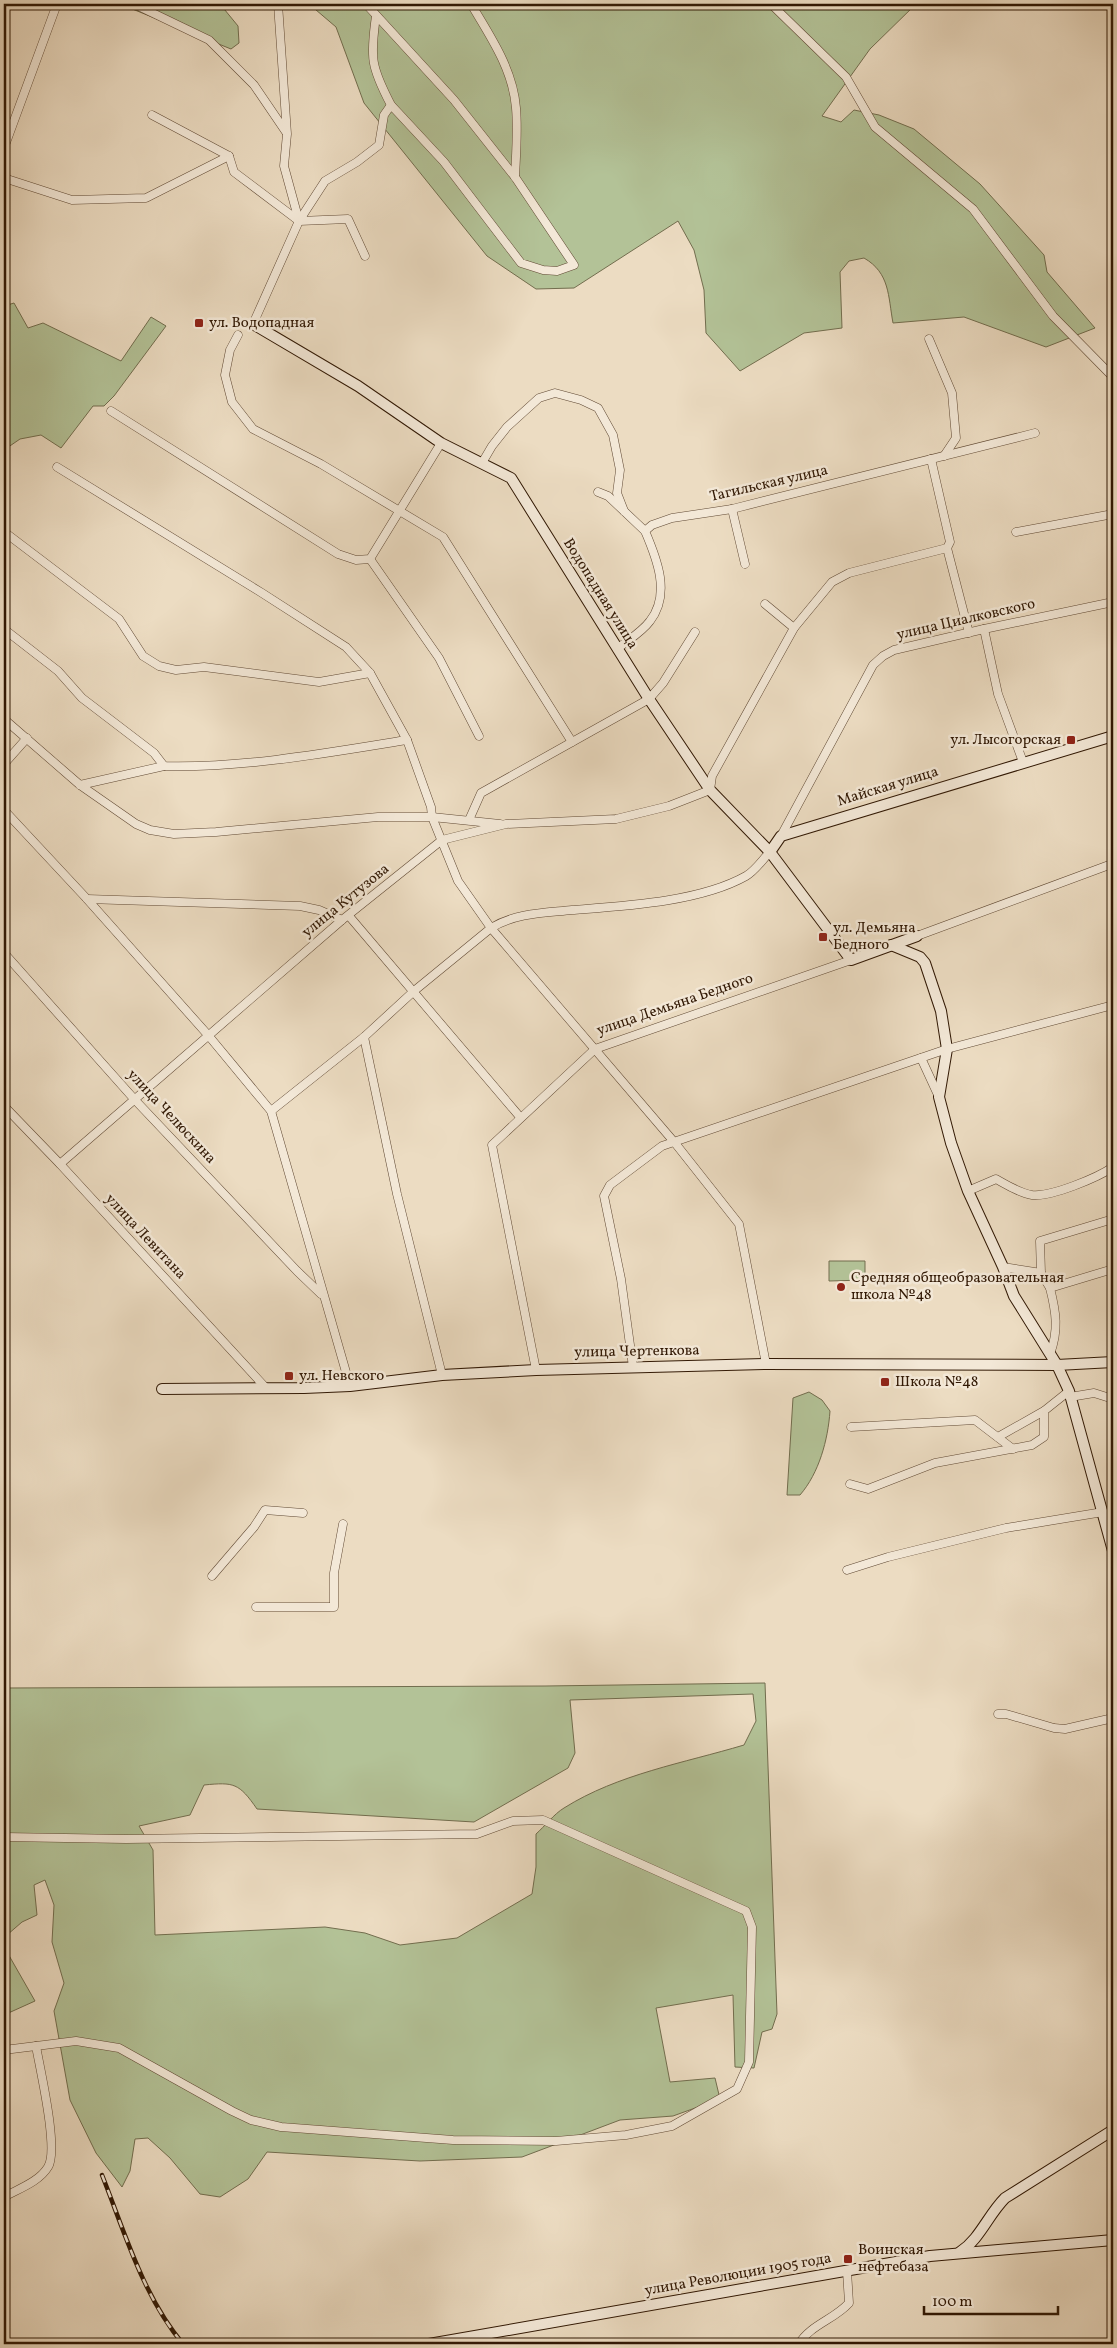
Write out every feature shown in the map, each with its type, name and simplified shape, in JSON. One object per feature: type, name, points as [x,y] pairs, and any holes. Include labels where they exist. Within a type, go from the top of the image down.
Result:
[{"type":"street","points":[[4,148],[57,4]]},
{"type":"street","points":[[134,4],[209,40],[254,86],[287,134]]},
{"type":"street","points":[[278,4],[287,134],[284,166],[300,221]]},
{"type":"street","points":[[366,4],[454,100],[515,177],[574,265],[566,269],[550,270],[528,267],[521,263],[444,162],[391,105],[376,77],[372,61],[376,16]]},
{"type":"street","points":[[471,4],[501,55],[509,75],[516,107],[515,177]]},
{"type":"street","points":[[771,4],[846,77],[875,127],[973,209],[1053,316],[1113,377]]},
{"type":"street","points":[[253,324],[300,221],[325,181],[357,162],[379,145],[384,115],[391,105]]},
{"type":"street","points":[[152,115],[229,156],[234,172],[300,221],[348,219],[365,256]]},
{"type":"street","points":[[4,178],[72,200],[146,198],[229,156]]},
{"type":"street","name":"Водопадная улица","points":[[253,324],[358,386],[442,443],[511,478],[649,700],[710,790],[770,852],[851,960]]},
{"type":"street","points":[[238,334],[230,350],[225,375],[232,402],[253,429],[321,464],[443,537],[572,742]]},
{"type":"street","points":[[929,339],[952,393],[956,438],[944,456]]},
{"type":"street","points":[[482,464],[492,446],[507,427],[538,398],[555,393],[581,400],[598,408],[614,435],[620,470],[617,493],[624,511]]},
{"type":"street","points":[[111,411],[338,554],[356,560],[370,559]]},
{"type":"street","name":"Тагильская улица","points":[[645,531],[652,525],[672,518],[732,509],[1036,433]]},
{"type":"street","points":[[370,559],[442,443]]},
{"type":"street","points":[[931,459],[950,542],[947,548],[969,633]]},
{"type":"street","points":[[57,467],[346,647],[370,674],[406,740],[431,807],[432,816],[458,881],[491,928],[675,1143],[739,1224],[766,1364]]},
{"type":"street","points":[[598,492],[608,496],[645,531],[654,551],[662,588],[657,608],[650,621],[617,649]]},
{"type":"street","points":[[732,509],[745,564]]},
{"type":"street","points":[[1016,532],[1113,514]]},
{"type":"street","points":[[4,540],[8,534],[119,620],[143,656],[159,666],[176,670],[204,667],[320,682],[370,674]]},
{"type":"street","points":[[710,790],[712,776],[794,628],[832,582],[849,573],[947,548]]},
{"type":"street","points":[[370,559],[439,658],[479,736]]},
{"type":"street","name":"улица Циалковского","points":[[781,836],[873,665],[883,656],[894,650],[1113,602]]},
{"type":"street","points":[[765,604],[794,628]]},
{"type":"street","points":[[4,629],[58,671],[82,698],[154,753],[164,766]]},
{"type":"street","points":[[984,629],[998,694],[1023,762]]},
{"type":"street","points":[[469,820],[481,793],[649,700],[663,683],[695,632]]},
{"type":"street","points":[[4,719],[80,784],[136,824],[150,830],[174,834],[378,817],[432,816],[506,824]]},
{"type":"street","name":"Майская улица","points":[[781,836],[1113,736]]},
{"type":"street","points":[[4,764],[27,738]]},
{"type":"street","points":[[80,784],[164,766],[200,767],[343,750],[406,740]]},
{"type":"street","name":"улица Кутузова","points":[[60,1164],[345,918],[442,840],[506,824],[616,819],[669,806],[710,790]]},
{"type":"street","points":[[4,810],[88,899],[208,1035],[271,1111],[350,1386]]},
{"type":"street","points":[[271,1111],[364,1037],[414,992],[491,928],[505,920],[527,914],[646,903],[723,886],[748,875],[770,852],[781,836]]},
{"type":"street","name":"улица Демьяна Бедного","points":[[536,1370],[492,1145],[595,1049],[851,960],[1109,865],[1113,866]]},
{"type":"street","points":[[88,899],[300,906],[345,918],[414,992],[520,1117]]},
{"type":"street","points":[[891,945],[920,958],[925,963],[941,1011],[948,1049],[939,1097]]},
{"type":"street","points":[[1113,945],[1113,981]]},
{"type":"street","name":"улица Челюскина","points":[[4,953],[135,1100],[297,1271],[323,1295]]},
{"type":"street","points":[[633,1367],[621,1279],[604,1196],[610,1185],[662,1146],[948,1049],[1113,1005]]},
{"type":"street","points":[[364,1037],[398,1194],[442,1375]]},
{"type":"street","points":[[921,1058],[939,1097],[948,1135],[968,1191],[1003,1267],[1014,1296],[1057,1365],[1070,1394],[1111,1534],[1113,1551]]},
{"type":"street","name":"улица Левитана","points":[[4,1106],[60,1164],[265,1387]]},
{"type":"street","points":[[968,1191],[996,1178],[1024,1193],[1033,1195],[1048,1193],[1103,1174],[1113,1167]]},
{"type":"street","points":[[1050,1354],[1056,1337],[1054,1304],[1050,1288],[1041,1273],[1040,1241],[1113,1219]]},
{"type":"street","points":[[1003,1267],[1041,1273]]},
{"type":"street","points":[[1050,1288],[1113,1269]]},
{"type":"street","name":"улица Чертенкова","points":[[162,1389],[350,1386],[442,1375],[633,1367],[766,1364],[1057,1365],[1113,1362]]},
{"type":"street","points":[[998,1437],[1070,1394],[1094,1393],[1113,1399]]},
{"type":"street","points":[[850,1484],[868,1489],[935,1463],[1032,1445],[1044,1437],[1044,1411]]},
{"type":"street","points":[[851,1427],[974,1420],[1013,1449]]},
{"type":"street","points":[[212,1576],[254,1527],[265,1510],[304,1513]]},
{"type":"street","points":[[848,1570],[888,1557],[1006,1528],[1103,1512]]},
{"type":"street","points":[[256,1607],[334,1607],[334,1573],[343,1524]]},
{"type":"street","points":[[998,1714],[1006,1714],[1054,1728],[1066,1729],[1113,1718]]},
{"type":"street","points":[[4,1837],[126,1839],[477,1834],[513,1821],[543,1820],[746,1911],[752,1928],[749,2062],[738,2089],[672,2126],[626,2135],[556,2141],[453,2140],[281,2127],[252,2120],[232,2111],[118,2048],[76,2041],[4,2050]]},
{"type":"street","points":[[4,2197],[41,2176],[50,2166],[53,2146],[36,2046]]},
{"type":"street","points":[[957,2253],[969,2246],[978,2236],[996,2208],[1005,2198],[1113,2130]]},
{"type":"street","points":[[978,2236],[984,2251]]},
{"type":"street","name":"улица Революции 1905 года","points":[[429,2344],[930,2256],[1113,2240]]},
{"type":"street","points":[[799,2344],[808,2334],[843,2310],[849,2303],[847,2271]]},
{"type":"green space","points":[[120,4],[220,4],[238,26],[239,43],[231,49]]},
{"type":"green space","points":[[309,4],[916,4],[870,49],[822,116],[841,122],[854,110],[879,115],[914,129],[980,184],[1044,255],[1047,272],[1095,328],[1046,347],[964,317],[893,323],[883,278],[873,264],[864,258],[849,261],[840,272],[842,328],[804,333],[740,371],[706,333],[704,290],[694,250],[678,221],[574,288],[536,289],[487,256],[364,103],[336,27]]},
{"type":"green space","points":[[14,303],[28,328],[43,323],[121,361],[151,317],[166,326],[114,396],[104,406],[93,406],[61,448],[41,435],[20,439],[4,450],[4,306]]},
{"type":"green space","points":[[829,1261],[865,1261],[865,1280],[829,1281]]},
{"type":"green space","points":[[809,1392],[822,1400],[830,1411],[825,1445],[807,1486],[800,1495],[787,1495],[793,1398]]},
{"type":"green space","points":[[765,1683],[777,2014],[772,2029],[762,2032],[754,2068],[735,2067],[733,1995],[656,2008],[670,2082],[715,2078],[720,2099],[673,2116],[620,2120],[522,2157],[420,2161],[267,2152],[248,2179],[220,2197],[200,2194],[170,2158],[148,2138],[135,2139],[130,2171],[122,2187],[96,2153],[70,2100],[54,2011],[64,1983],[52,1942],[54,1905],[45,1880],[34,1885],[37,1915],[22,1922],[7,1935],[7,1952],[35,2001],[4,2015],[4,1688],[545,1686]],"holes":[[[753,1694],[756,1721],[744,1745],[652,1770],[606,1786],[560,1811],[536,1834],[536,1867],[532,1894],[457,1938],[400,1945],[365,1933],[325,1927],[155,1935],[153,1850],[139,1826],[190,1815],[204,1785],[229,1784],[235,1786],[245,1794],[257,1809],[474,1822],[568,1768],[575,1753],[570,1700]]]},
{"type":"railway","points":[[102,2175],[146,2285],[157,2306],[183,2344]]},
{"type":"place","name":"ул. Водопадная","points":[[199,323]]},
{"type":"place","name":"ул. Лысогорская","points":[[1071,740]]},
{"type":"place","name":"ул. Демьяна Бедного","points":[[823,937]]},
{"type":"place","name":"Средняя общеобразовательная школа №48","points":[[841,1287]]},
{"type":"place","name":"ул. Невского","points":[[289,1376]]},
{"type":"place","name":"Школа №48","points":[[885,1382]]},
{"type":"place","name":"Воинская нефтебаза","points":[[848,2259]]}]
